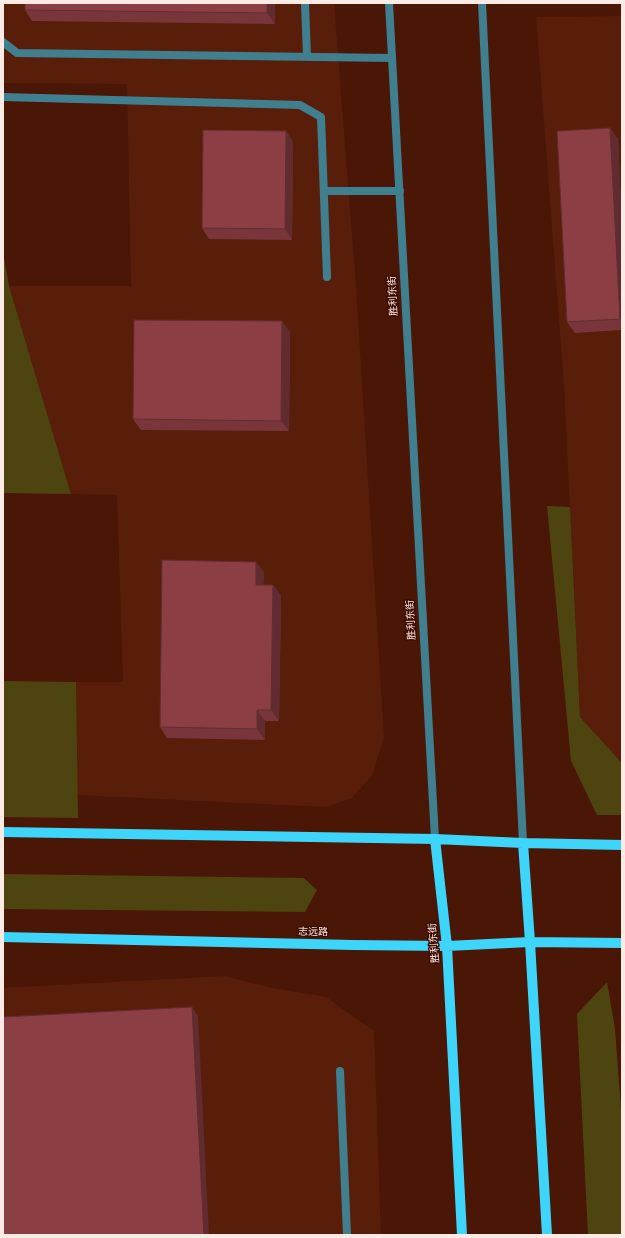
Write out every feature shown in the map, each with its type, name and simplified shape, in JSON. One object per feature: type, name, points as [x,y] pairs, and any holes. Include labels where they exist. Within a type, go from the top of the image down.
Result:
[{"type":"main road","points":[[3,832],[435,839],[522,843],[622,845]]},
{"type":"main road","name":"胜利东街","points":[[435,839],[447,946],[462,1235]]},
{"type":"main road","points":[[522,843],[530,942],[547,1235]]},
{"type":"main road","name":"志远路","points":[[3,937],[447,946],[530,942],[622,943]]},
{"type":"street","points":[[305,3],[307,57]]},
{"type":"street","name":"胜利东街","points":[[389,3],[435,839]]},
{"type":"street","points":[[482,3],[522,843]]},
{"type":"street","points":[[3,42],[17,52],[392,58]]},
{"type":"street","points":[[3,97],[300,105],[321,117],[327,277]]},
{"type":"street","points":[[324,191],[400,191]]},
{"type":"street","points":[[340,1071],[347,1235]]},
{"type":"shaded area","points":[[3,3],[334,3],[356,286],[384,737],[372,776],[352,798],[325,807],[77,795],[76,682],[123,682],[117,495],[71,494],[9,286],[131,286],[127,84],[3,83]]},
{"type":"shaded area","points":[[622,16],[622,763],[580,717],[564,385],[536,17]]},
{"type":"shaded area","points":[[3,252],[9,286],[71,494],[3,493]]},
{"type":"shaded area","points":[[547,506],[570,507],[580,717],[622,763],[622,815],[597,815],[571,761]]},
{"type":"shaded area","points":[[3,681],[76,682],[78,818],[3,817]]},
{"type":"shaded area","points":[[3,874],[304,878],[317,890],[305,912],[3,909]]},
{"type":"shaded area","points":[[224,976],[268,987],[326,997],[374,1031],[381,1235],[3,1235],[3,988]]},
{"type":"shaded area","points":[[607,982],[615,1029],[622,1122],[622,1235],[588,1235],[577,1014]]},
{"type":"building","points":[[25,3],[267,3],[267,13],[25,10]]},
{"type":"building","points":[[610,128],[620,319],[567,322],[557,131]]},
{"type":"building","points":[[203,130],[286,131],[285,229],[202,228]]},
{"type":"building","points":[[134,320],[282,321],[281,421],[133,419]]},
{"type":"building","points":[[162,560],[256,562],[256,585],[273,585],[271,710],[257,710],[257,729],[160,727]]},
{"type":"building","points":[[192,1007],[204,1235],[3,1235],[3,1017]]}]
